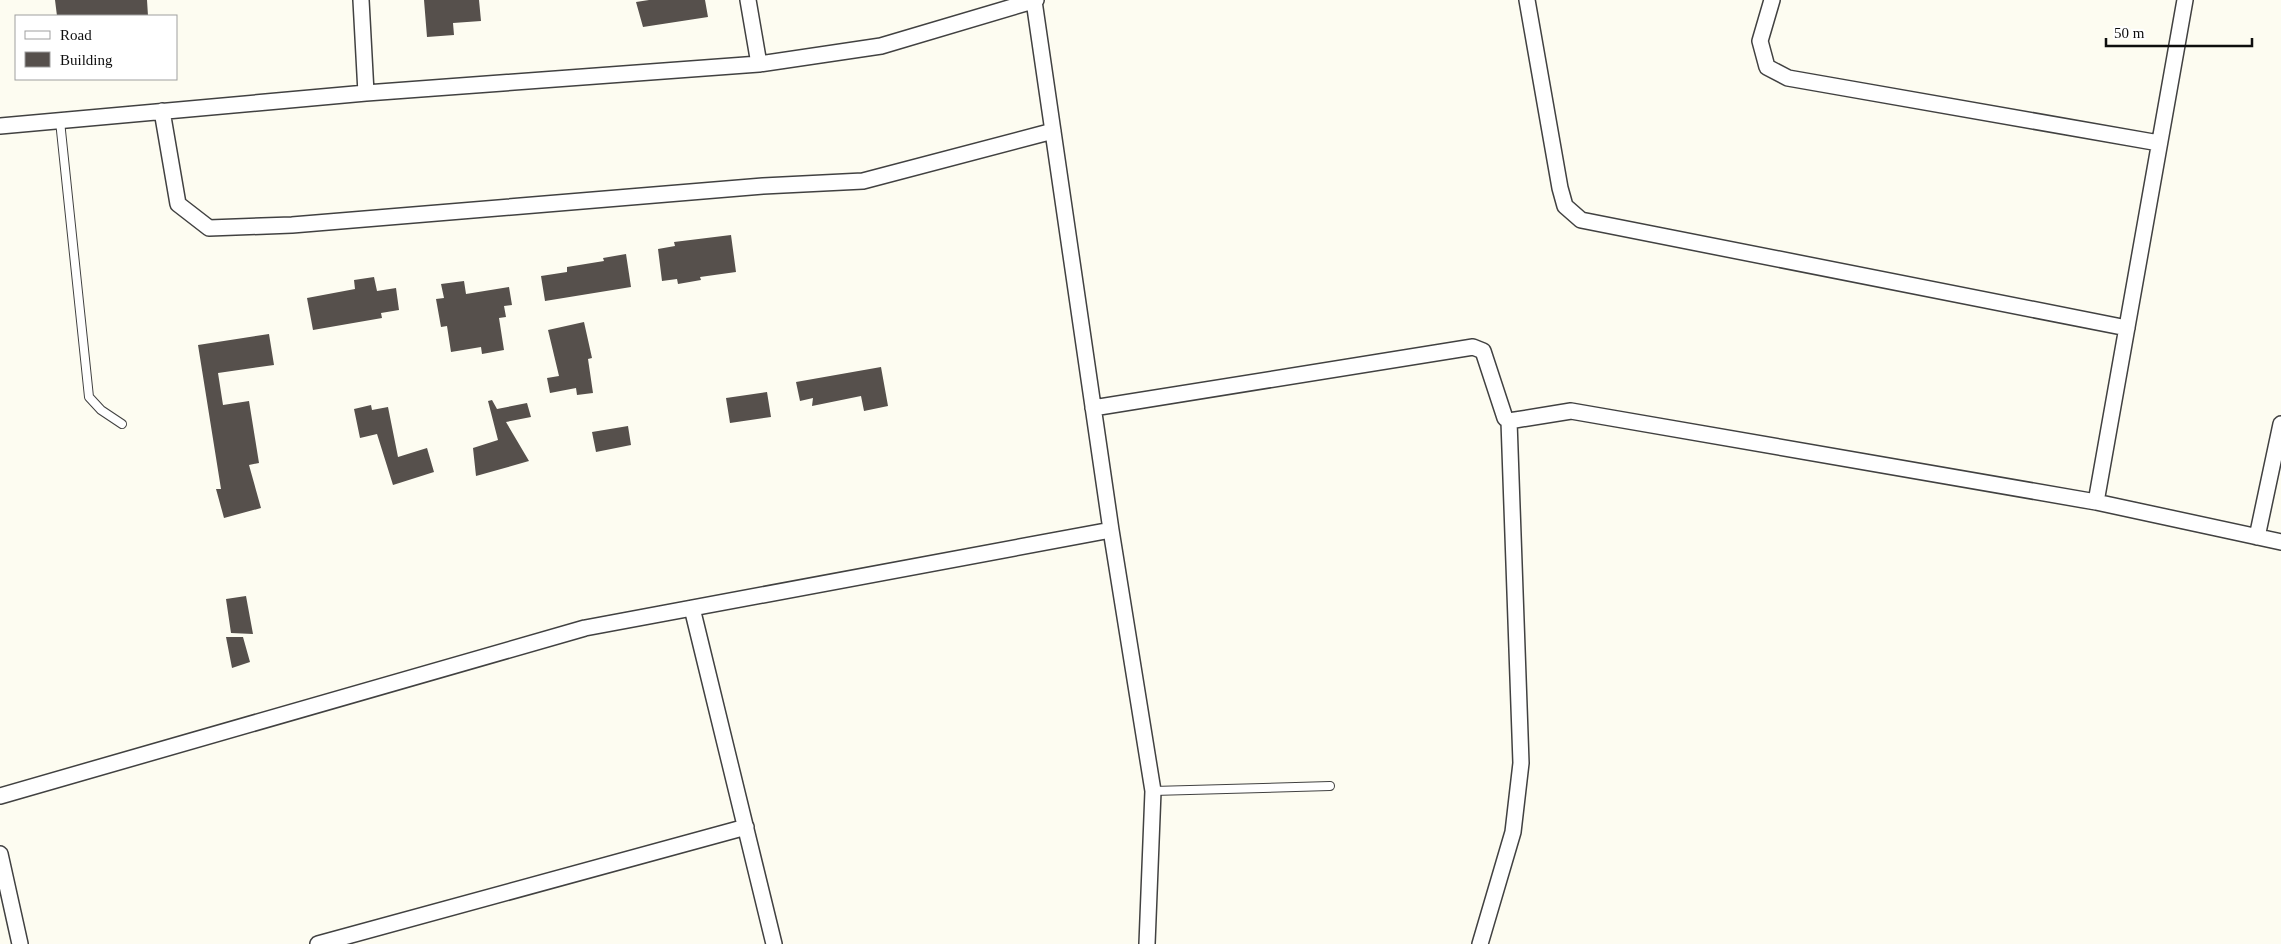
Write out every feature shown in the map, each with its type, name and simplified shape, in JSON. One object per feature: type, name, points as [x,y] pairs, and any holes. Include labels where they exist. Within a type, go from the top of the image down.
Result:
[{"type":"street","points":[[361,0],[366,94]]},
{"type":"street","points":[[748,0],[760,64]]},
{"type":"street","points":[[0,126],[366,94],[760,64],[881,46],[1035,0],[1111,530],[1153,791],[1147,944]]},
{"type":"street","points":[[1527,0],[1560,188],[1565,206],[1581,220],[2127,328]]},
{"type":"street","points":[[1772,0],[1760,41],[1767,67],[1788,78],[2159,143]]},
{"type":"street","points":[[2096,502],[2185,0]]},
{"type":"street","points":[[162,111],[178,204],[209,228],[292,225],[772,185],[863,180],[1053,131]]},
{"type":"street","points":[[1093,408],[1473,347],[1483,351],[1505,418],[1509,421],[1521,763],[1513,832],[1480,944]]},
{"type":"street","points":[[1509,421],[1571,410],[2096,502],[2281,542]]},
{"type":"street","points":[[2257,537],[2281,424]]},
{"type":"street","points":[[0,796],[586,628],[1111,530]]},
{"type":"street","points":[[692,608],[774,944]]},
{"type":"street","points":[[318,944],[746,827]]},
{"type":"street","points":[[0,854],[20,944]]},
{"type":"lane","points":[[60,121],[89,397],[101,410],[122,424]]},
{"type":"lane","points":[[1153,791],[1330,786]]},
{"type":"building","points":[[55,0],[147,0],[148,15],[57,15]]},
{"type":"building","points":[[424,0],[479,0],[481,21],[453,23],[454,35],[427,37]]},
{"type":"building","points":[[649,0],[705,0],[708,17],[643,27],[636,2]]},
{"type":"building","points":[[731,235],[736,272],[700,277],[701,280],[678,284],[677,279],[662,281],[658,249],[675,246],[674,242]]},
{"type":"building","points":[[626,254],[631,287],[545,301],[541,276],[567,272],[567,267],[604,261],[603,258]]},
{"type":"building","points":[[374,277],[377,291],[396,288],[399,310],[381,313],[382,318],[313,330],[307,298],[355,289],[354,280]]},
{"type":"building","points":[[464,281],[466,294],[509,287],[512,305],[504,306],[506,317],[499,318],[504,350],[482,354],[481,347],[451,352],[447,326],[441,327],[436,299],[444,298],[441,284]]},
{"type":"building","points":[[584,322],[592,358],[588,359],[593,393],[577,395],[576,388],[550,393],[547,378],[559,376],[548,330]]},
{"type":"building","points":[[269,334],[274,365],[218,373],[223,405],[249,401],[259,463],[249,465],[261,508],[224,518],[216,489],[221,489],[198,345]]},
{"type":"building","points":[[881,367],[888,406],[864,411],[861,396],[812,406],[813,398],[800,401],[796,382]]},
{"type":"building","points":[[767,392],[771,417],[730,423],[726,398]]},
{"type":"building","points":[[492,400],[497,409],[527,403],[531,417],[506,422],[529,461],[476,476],[473,448],[498,440],[488,401]]},
{"type":"building","points":[[371,405],[372,410],[388,407],[398,457],[427,448],[434,472],[393,485],[377,434],[360,438],[354,409]]},
{"type":"building","points":[[628,426],[631,445],[596,452],[592,432]]},
{"type":"building","points":[[246,596],[253,634],[231,633],[226,599]]},
{"type":"building","points":[[226,637],[243,637],[250,662],[232,668]]}]
